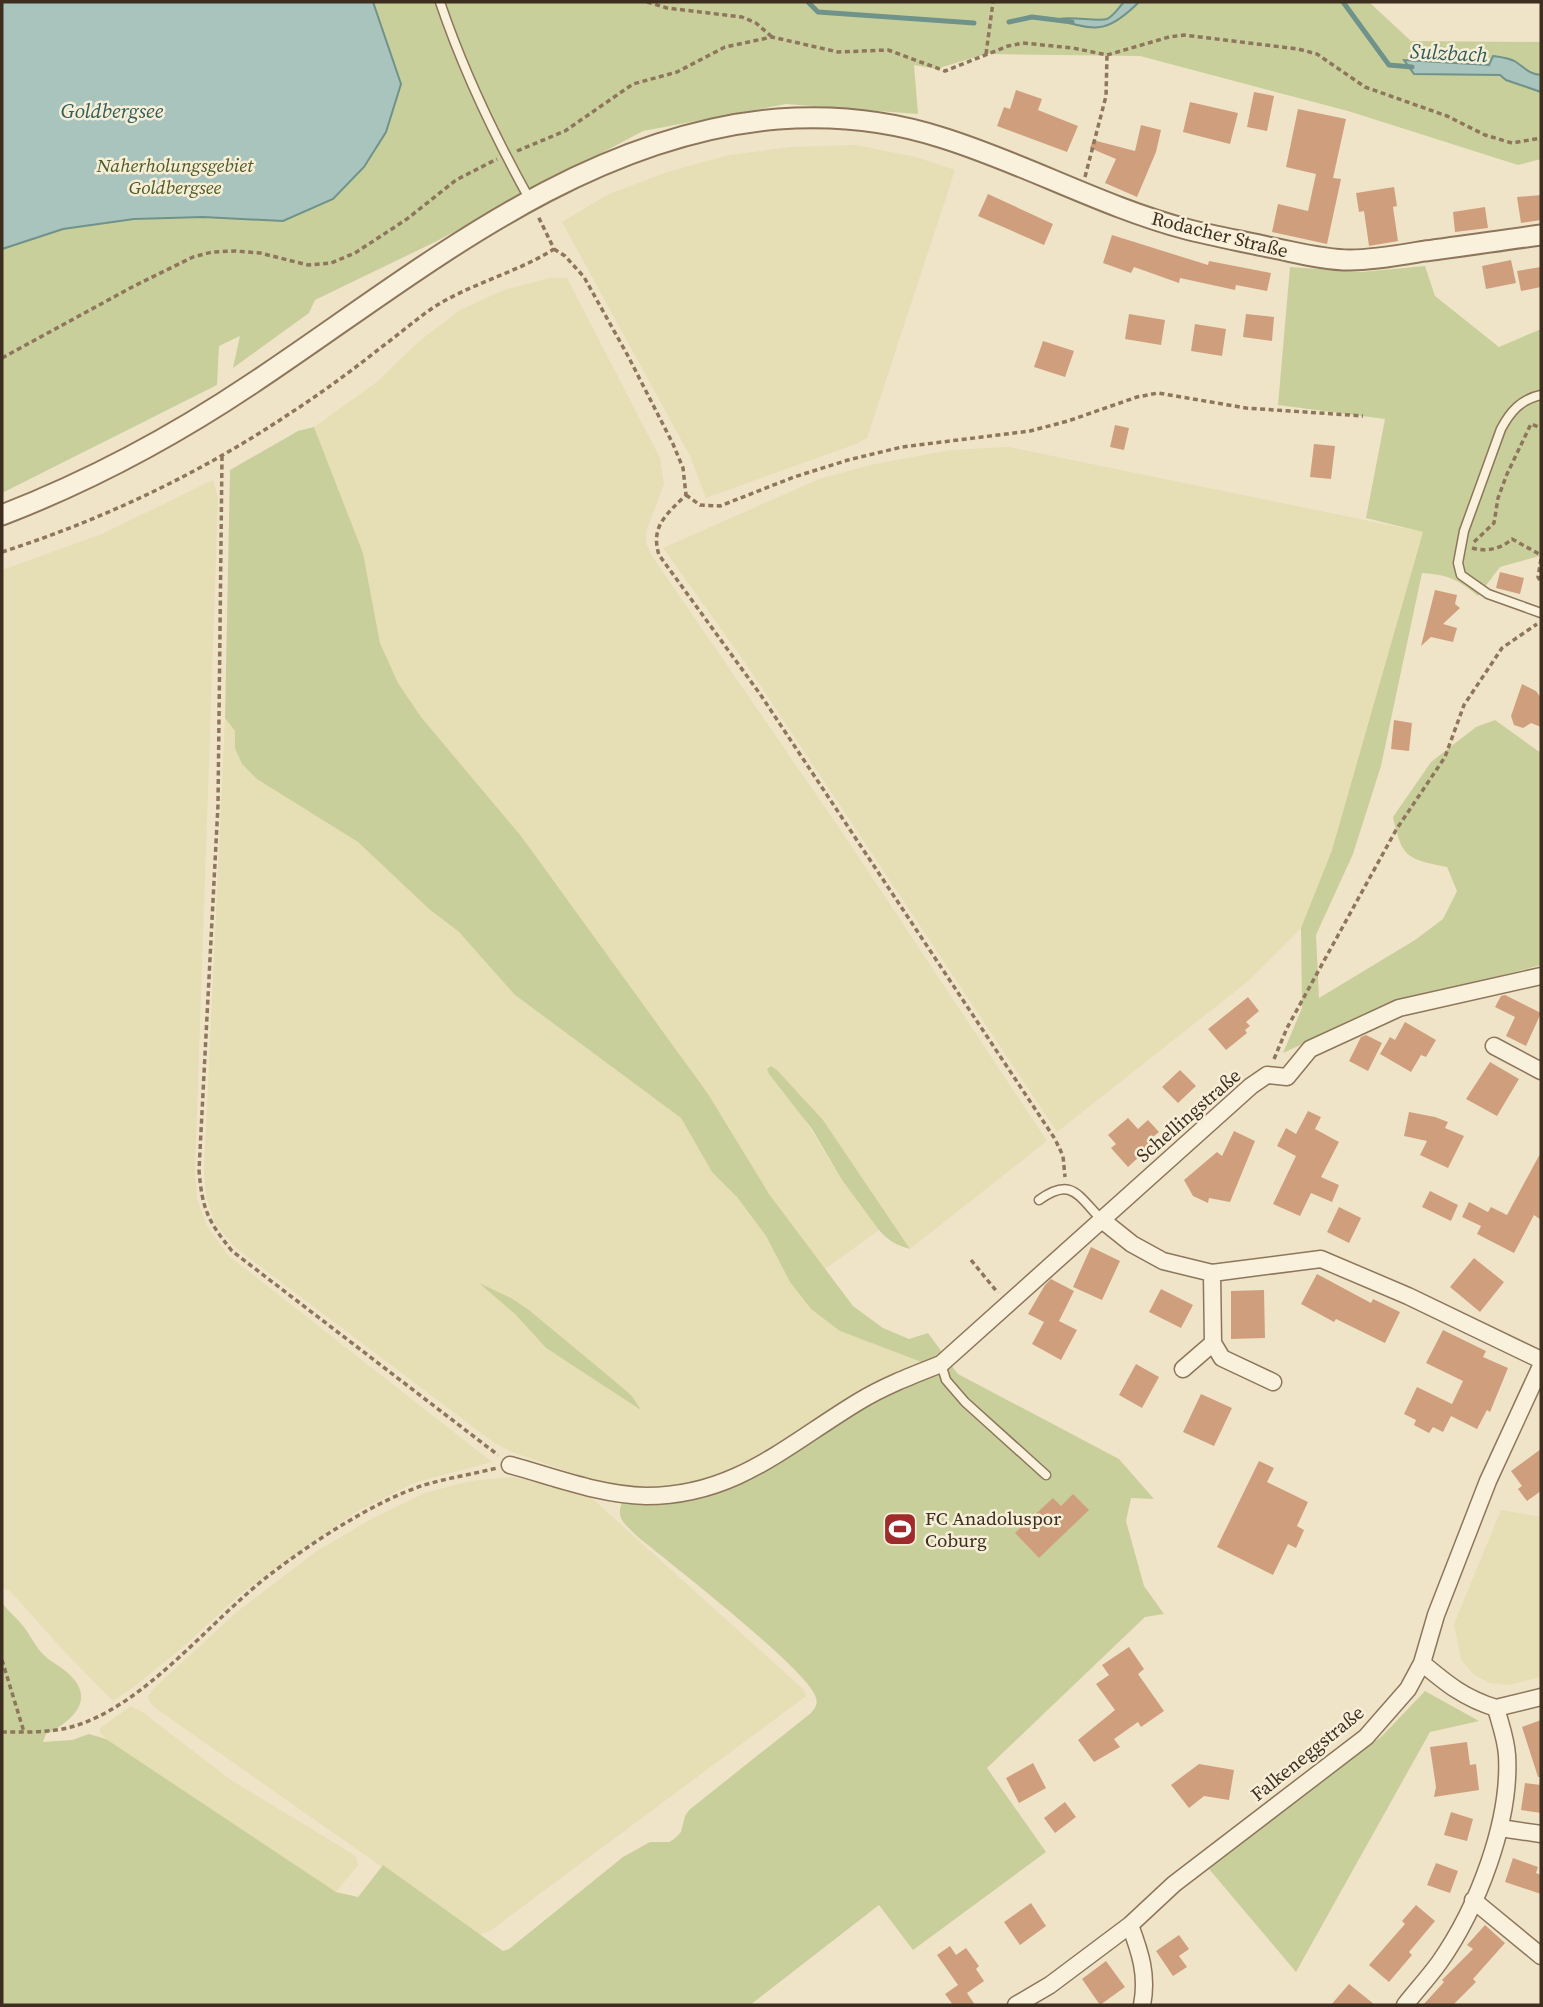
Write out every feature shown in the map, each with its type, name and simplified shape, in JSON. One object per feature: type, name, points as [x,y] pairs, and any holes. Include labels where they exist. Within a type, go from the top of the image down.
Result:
[{"type":"street","name":"Rodacher Straße","points":[[2,515],[98,473],[198,418],[434,259],[531,201],[577,177],[627,156],[723,128],[778,120],[825,118],[875,122],[913,129],[946,139],[1125,209],[1186,228],[1309,256],[1349,260],[1541,235]]},
{"type":"street","name":"Schellingstraße","points":[[941,1364],[1251,1086],[1267,1075],[1287,1077],[1310,1049],[1399,1008],[1541,976]]},
{"type":"street","points":[[1494,1046],[1541,1071]]},
{"type":"street","points":[[1102,1220],[1132,1244],[1163,1261],[1212,1273],[1321,1259],[1409,1296],[1541,1360]]},
{"type":"street","points":[[1212,1273],[1213,1343],[1222,1358],[1273,1382]]},
{"type":"street","points":[[1183,1369],[1213,1343]]},
{"type":"street","points":[[510,1465],[610,1492],[645,1496],[684,1493],[728,1482],[772,1458],[859,1401],[898,1381],[941,1364]]},
{"type":"street","name":"Falkeneggstraße","points":[[1016,2005],[1050,1984],[1130,1925],[1174,1884],[1366,1737],[1408,1689],[1422,1663],[1436,1615],[1471,1523],[1541,1366]]},
{"type":"street","points":[[1422,1663],[1456,1692],[1496,1708],[1541,1697]]},
{"type":"street","points":[[1405,2005],[1439,1962],[1463,1923],[1495,1847],[1507,1779],[1507,1752],[1496,1708]]},
{"type":"street","points":[[1500,1828],[1541,1833]]},
{"type":"street","points":[[1474,1900],[1541,1956]]},
{"type":"street","points":[[1130,1925],[1142,1957],[1146,1986],[1142,2005]]},
{"type":"lane","points":[[440,2],[449,29],[506,155],[531,201]]},
{"type":"lane","points":[[1541,395],[1518,405],[1509,414],[1501,429],[1461,545],[1458,563],[1461,575],[1488,594],[1541,613]]},
{"type":"lane","points":[[1039,1200],[1055,1188],[1067,1188],[1076,1193],[1102,1220]]},
{"type":"lane","points":[[941,1364],[946,1380],[965,1402],[1046,1475]]},
{"type":"path","points":[[646,2],[667,8],[742,17],[756,23],[772,37]]},
{"type":"path","points":[[986,54],[993,5]]},
{"type":"path","points":[[2,358],[193,257],[212,252],[236,251],[260,253],[308,265],[331,263],[355,253],[407,219],[456,180],[506,155],[565,131],[633,83],[677,72],[725,47],[772,37],[838,52],[888,50],[945,71],[986,54],[1023,43],[1073,48],[1107,55],[1184,35],[1298,49],[1317,54],[1365,88],[1447,116],[1485,135],[1511,143],[1541,138]]},
{"type":"path","points":[[1082,191],[1106,96],[1107,55]]},
{"type":"path","points":[[531,201],[554,249],[565,256],[584,277],[628,356],[673,444],[683,468],[686,495],[700,505],[720,506],[794,477],[848,460],[902,447],[1030,431],[1137,397],[1158,393],[1246,408],[1363,416]]},
{"type":"path","points":[[2,552],[40,540],[130,502],[222,456],[308,401],[432,308],[461,291],[531,264],[554,249]]},
{"type":"path","points":[[1461,545],[1477,541],[1494,523],[1498,498],[1531,424],[1541,428]]},
{"type":"path","points":[[222,456],[218,805],[200,1170],[201,1198],[211,1224],[232,1251],[510,1465]]},
{"type":"path","points":[[686,495],[663,517],[655,540],[659,555],[760,694],[1055,1139],[1063,1156],[1067,1188]]},
{"type":"path","points":[[1461,545],[1483,551],[1506,544],[1512,539],[1541,557],[1538,577],[1541,582]]},
{"type":"path","points":[[1267,1075],[1287,1028],[1390,841],[1445,757],[1464,705],[1502,648],[1541,621]]},
{"type":"path","points":[[971,1260],[1000,1296],[998,1312]]},
{"type":"path","points":[[2,1732],[71,1727],[102,1714],[134,1695],[251,1590],[322,1539],[376,1506],[423,1486],[510,1465]]},
{"type":"path","points":[[2,1660],[24,1732]]},
{"type":"shaded area","points":[[856,145],[916,157],[955,170],[867,438],[706,498],[690,456],[562,222],[607,195],[667,172],[729,155],[791,147]]},
{"type":"shaded area","points":[[549,278],[567,278],[660,458],[664,484],[646,532],[646,543],[652,556],[842,832],[1047,1141],[910,1249],[823,1120],[771,1066],[842,1180],[879,1230],[825,1269],[769,1194],[521,836],[421,717],[398,683],[380,643],[363,553],[314,427],[378,381],[417,343],[460,310],[504,290]]},
{"type":"shaded area","points":[[1009,447],[1423,532],[1332,850],[1301,928],[1247,982],[1057,1132],[744,661],[663,548],[819,479],[870,465],[950,450]]},
{"type":"shaded area","points":[[213,480],[218,498],[195,1171],[197,1199],[207,1226],[228,1255],[492,1462],[414,1483],[356,1512],[244,1591],[182,1648],[113,1701],[11,1592],[2,1587],[2,570],[102,534]]},
{"type":"shaded area","points":[[225,718],[235,731],[235,748],[318,817],[358,842],[429,909],[459,932],[515,995],[681,1118],[712,1172],[737,1197],[766,1236],[790,1282],[840,1331],[924,1363],[736,1472],[695,1486],[652,1491],[601,1483],[512,1452],[493,1442],[236,1248],[215,1223],[206,1197],[204,1171]],"holes":[[[482,1285],[511,1298],[632,1396],[640,1409],[546,1348],[515,1314]]]},
{"type":"shaded area","points":[[513,1477],[585,1492],[804,1690],[806,1696],[490,1931],[479,1935],[154,1707],[148,1697],[152,1690],[238,1611],[317,1551],[373,1518],[425,1493],[470,1481]]},
{"type":"shaded area","points":[[1501,1510],[1541,1517],[1541,1677],[1508,1685],[1490,1683],[1473,1674],[1461,1660],[1454,1624]]},
{"type":"shaded area","points":[[131,1706],[231,1780],[351,1853],[356,1857],[358,1865],[336,1892],[106,1739],[100,1733],[100,1728]]},
{"type":"green space","name":"Naherholungsgebiet Goldbergsee","points":[[2,2],[1369,2],[1411,41],[1541,42],[1541,159],[1518,165],[1348,111],[1140,56],[986,54],[936,69],[914,65],[918,114],[786,104],[643,131],[435,242],[315,300],[309,313],[233,368],[240,336],[219,346],[217,385],[2,493]]},
{"type":"green space","points":[[1425,266],[1435,296],[1499,347],[1541,329],[1541,559],[1539,556],[1500,567],[1478,596],[1452,579],[1422,573],[1381,766],[1353,854],[1316,935],[1319,998],[1415,940],[1443,919],[1457,891],[1447,867],[1423,862],[1408,854],[1403,849],[1393,817],[1431,762],[1476,727],[1495,720],[1541,752],[1541,965],[1384,1007],[1283,1053],[1302,1008],[1301,928],[1332,850],[1423,532],[1366,518],[1385,419],[1278,405],[1290,267],[1361,272]]},
{"type":"green space","points":[[314,427],[363,553],[380,643],[398,683],[421,717],[521,836],[708,1094],[769,1194],[853,1306],[883,1328],[909,1339],[928,1333],[942,1352],[924,1363],[840,1331],[811,1309],[790,1282],[766,1236],[737,1197],[712,1172],[681,1118],[515,995],[459,932],[429,909],[358,842],[257,779],[242,764],[235,748],[235,731],[225,718],[230,470],[298,431]]},
{"type":"green space","points":[[771,1066],[823,1120],[910,1249],[893,1242],[879,1230],[842,1180],[812,1129],[769,1074],[767,1069]]},
{"type":"green space","points":[[479,1283],[529,1310],[632,1396],[641,1410],[546,1348],[515,1314]]},
{"type":"green space","points":[[951,1365],[958,1374],[1119,1459],[1154,1499],[1131,1498],[1126,1521],[1144,1586],[1164,1614],[1145,1617],[987,1768],[1046,1852],[913,1950],[879,1905],[750,2005],[2,2005],[2,1603],[24,1627],[43,1654],[69,1674],[81,1693],[81,1701],[72,1717],[46,1734],[43,1742],[72,1740],[89,1734],[106,1739],[336,1892],[358,1897],[383,1865],[503,1951],[509,1949],[623,1857],[650,1842],[669,1842],[674,1839],[681,1832],[689,1810],[811,1713],[816,1705],[816,1698],[808,1685],[790,1665],[626,1525],[620,1512],[623,1501],[693,1496],[861,1404]]},
{"type":"green space","points":[[1425,1691],[1479,1721],[1430,1732],[1296,1972],[1209,1869],[1382,1736]]},
{"type":"water","name":"Goldbergsee","points":[[2,2],[373,2],[401,84],[386,132],[364,167],[333,199],[283,221],[203,217],[134,219],[63,229],[2,249]]},
{"type":"water","points":[[1124,2],[1139,2],[1120,19],[1102,27],[1083,27],[1059,19],[1107,19]]},
{"type":"water","points":[[1493,56],[1511,60],[1530,72],[1541,75],[1541,92],[1506,80],[1500,75],[1414,74],[1404,60],[1489,65]]},
{"type":"building","points":[[1016,90],[1042,99],[1038,110],[1078,126],[1067,152],[997,126],[1004,107],[1010,109]]},
{"type":"building","points":[[1254,92],[1274,96],[1267,131],[1247,127]]},
{"type":"building","points":[[1190,102],[1238,113],[1230,144],[1183,132]]},
{"type":"building","points":[[1298,109],[1346,119],[1333,178],[1341,179],[1327,244],[1272,232],[1278,204],[1308,211],[1316,174],[1286,167]]},
{"type":"building","points":[[1141,125],[1161,130],[1156,152],[1137,197],[1105,183],[1116,159],[1090,148],[1093,140],[1135,151]]},
{"type":"building","points":[[1394,187],[1397,206],[1393,207],[1398,241],[1369,246],[1364,211],[1359,212],[1356,193]]},
{"type":"building","points":[[988,194],[1053,224],[1044,245],[978,216]]},
{"type":"building","points":[[1541,195],[1541,220],[1521,223],[1517,197]]},
{"type":"building","points":[[1485,207],[1488,228],[1455,232],[1453,212]]},
{"type":"building","points":[[1112,235],[1208,265],[1209,261],[1271,273],[1267,291],[1236,285],[1235,290],[1180,278],[1179,283],[1134,267],[1131,273],[1103,263]]},
{"type":"building","points":[[1511,260],[1516,283],[1486,289],[1482,266]]},
{"type":"building","points":[[1541,267],[1541,287],[1521,291],[1517,271]]},
{"type":"building","points":[[1129,314],[1165,320],[1161,345],[1125,339]]},
{"type":"building","points":[[1246,314],[1274,317],[1272,341],[1243,337]]},
{"type":"building","points":[[1195,324],[1226,329],[1222,356],[1191,351]]},
{"type":"building","points":[[1043,341],[1074,351],[1065,377],[1034,367]]},
{"type":"building","points":[[1115,425],[1129,428],[1124,450],[1110,447]]},
{"type":"building","points":[[1314,444],[1335,446],[1331,479],[1310,477]]},
{"type":"building","points":[[1500,572],[1524,578],[1520,594],[1496,588]]},
{"type":"building","points":[[1435,590],[1457,595],[1455,604],[1460,608],[1443,624],[1457,628],[1453,642],[1431,637],[1421,646]]},
{"type":"building","points":[[1522,684],[1536,691],[1541,698],[1541,727],[1531,723],[1523,728],[1514,725],[1511,716]]},
{"type":"building","points":[[1394,720],[1412,723],[1409,751],[1391,749]]},
{"type":"building","points":[[1505,995],[1541,1013],[1526,1046],[1506,1036],[1515,1017],[1495,1007],[1501,996]]},
{"type":"building","points":[[1248,997],[1259,1011],[1246,1022],[1250,1026],[1245,1030],[1247,1033],[1226,1050],[1208,1029]]},
{"type":"building","points":[[1405,1022],[1436,1040],[1426,1057],[1421,1055],[1411,1072],[1380,1054],[1390,1037],[1395,1040]]},
{"type":"building","points":[[1366,1035],[1382,1043],[1368,1071],[1349,1061],[1361,1037]]},
{"type":"building","points":[[1490,1062],[1519,1079],[1497,1116],[1466,1099]]},
{"type":"building","points":[[1180,1070],[1196,1086],[1178,1103],[1162,1087]]},
{"type":"building","points":[[1308,1111],[1321,1117],[1315,1129],[1339,1142],[1321,1177],[1339,1185],[1332,1202],[1311,1193],[1300,1216],[1273,1204],[1296,1156],[1277,1146],[1286,1128],[1296,1134]]},
{"type":"building","points":[[1409,1112],[1448,1122],[1445,1128],[1464,1136],[1448,1168],[1420,1155],[1427,1141],[1404,1136]]},
{"type":"building","points":[[1128,1118],[1138,1129],[1148,1120],[1159,1132],[1148,1141],[1152,1145],[1128,1167],[1111,1148],[1116,1144],[1108,1135]]},
{"type":"building","points":[[1234,1131],[1255,1141],[1230,1202],[1209,1198],[1208,1203],[1193,1196],[1184,1180],[1217,1152],[1222,1156]]},
{"type":"building","points":[[1541,1152],[1541,1220],[1534,1215],[1514,1253],[1477,1234],[1481,1226],[1462,1217],[1469,1202],[1488,1212],[1491,1207],[1507,1215]]},
{"type":"building","points":[[1430,1191],[1458,1205],[1451,1221],[1422,1207]]},
{"type":"building","points":[[1339,1207],[1361,1218],[1349,1243],[1327,1232]]},
{"type":"building","points":[[1091,1247],[1120,1261],[1102,1300],[1073,1287]]},
{"type":"building","points":[[1474,1258],[1504,1282],[1480,1312],[1450,1287]]},
{"type":"building","points":[[1317,1274],[1371,1303],[1373,1299],[1400,1312],[1385,1343],[1336,1319],[1334,1322],[1301,1304]]},
{"type":"building","points":[[1051,1279],[1074,1291],[1059,1321],[1077,1330],[1061,1360],[1032,1344],[1044,1322],[1028,1314]]},
{"type":"building","points":[[1161,1289],[1193,1305],[1181,1328],[1149,1312]]},
{"type":"building","points":[[1264,1290],[1265,1338],[1231,1339],[1231,1291]]},
{"type":"building","points":[[1443,1330],[1486,1351],[1483,1357],[1508,1368],[1490,1412],[1487,1410],[1477,1429],[1451,1416],[1443,1432],[1433,1427],[1429,1433],[1414,1425],[1416,1420],[1404,1414],[1417,1387],[1452,1404],[1463,1381],[1426,1363]]},
{"type":"building","points":[[1136,1364],[1159,1377],[1142,1408],[1119,1395]]},
{"type":"building","points":[[1201,1394],[1232,1408],[1214,1446],[1183,1432]]},
{"type":"building","points":[[1541,1449],[1541,1491],[1527,1501],[1518,1489],[1522,1486],[1511,1471]]},
{"type":"building","points":[[1259,1461],[1274,1468],[1267,1482],[1308,1502],[1297,1526],[1304,1530],[1296,1548],[1288,1544],[1273,1575],[1217,1547]]},
{"type":"building","points":[[1073,1494],[1089,1510],[1039,1558],[1015,1533],[1053,1498],[1061,1506]]},
{"type":"building","points":[[1129,1647],[1144,1669],[1138,1674],[1164,1711],[1141,1727],[1138,1722],[1114,1739],[1120,1747],[1094,1762],[1078,1740],[1115,1710],[1096,1684],[1109,1675],[1102,1665]]},
{"type":"building","points":[[1541,1720],[1541,1777],[1538,1777],[1522,1727]]},
{"type":"building","points":[[1467,1742],[1470,1765],[1476,1764],[1479,1790],[1434,1797],[1436,1787],[1430,1747]]},
{"type":"building","points":[[1033,1763],[1046,1788],[1019,1803],[1006,1778]]},
{"type":"building","points":[[1199,1764],[1234,1770],[1229,1800],[1204,1796],[1189,1808],[1171,1785]]},
{"type":"building","points":[[1525,1783],[1541,1785],[1541,1813],[1521,1810]]},
{"type":"building","points":[[1065,1802],[1076,1817],[1055,1833],[1044,1818]]},
{"type":"building","points":[[1451,1812],[1473,1819],[1467,1841],[1444,1835]]},
{"type":"building","points":[[1513,1858],[1538,1867],[1536,1873],[1541,1875],[1541,1894],[1505,1882]]},
{"type":"building","points":[[1436,1863],[1458,1871],[1450,1893],[1427,1885]]},
{"type":"building","points":[[1031,1903],[1046,1926],[1020,1945],[1004,1922]]},
{"type":"building","points":[[1416,1905],[1435,1921],[1409,1952],[1412,1955],[1389,1982],[1369,1965],[1405,1924],[1402,1921]]},
{"type":"building","points":[[1485,1925],[1505,1943],[1473,1979],[1476,1982],[1453,2005],[1423,2005],[1444,1982],[1442,1980],[1473,1949],[1467,1945]]},
{"type":"building","points":[[1179,1935],[1189,1949],[1179,1956],[1187,1967],[1173,1976],[1156,1951]]},
{"type":"building","points":[[950,1946],[956,1955],[966,1948],[979,1966],[976,1969],[984,1981],[967,1993],[975,2005],[953,2005],[945,1994],[958,1985],[937,1955]]},
{"type":"building","points":[[1106,1961],[1125,1987],[1100,2005],[1082,1979]]},
{"type":"building","points":[[1349,1984],[1375,2005],[1331,2005]]},
{"type":"waterway","name":"Sulzbach","points":[[808,2],[818,12],[974,23]]},
{"type":"waterway","name":"Sulzbach","points":[[1343,2],[1389,65],[1412,67]]},
{"type":"waterway","name":"Sulzbach","points":[[1009,22],[1032,17],[1072,22]]},
{"type":"place","name":"FC Anadoluspor Coburg","points":[[900,1529]]}]
